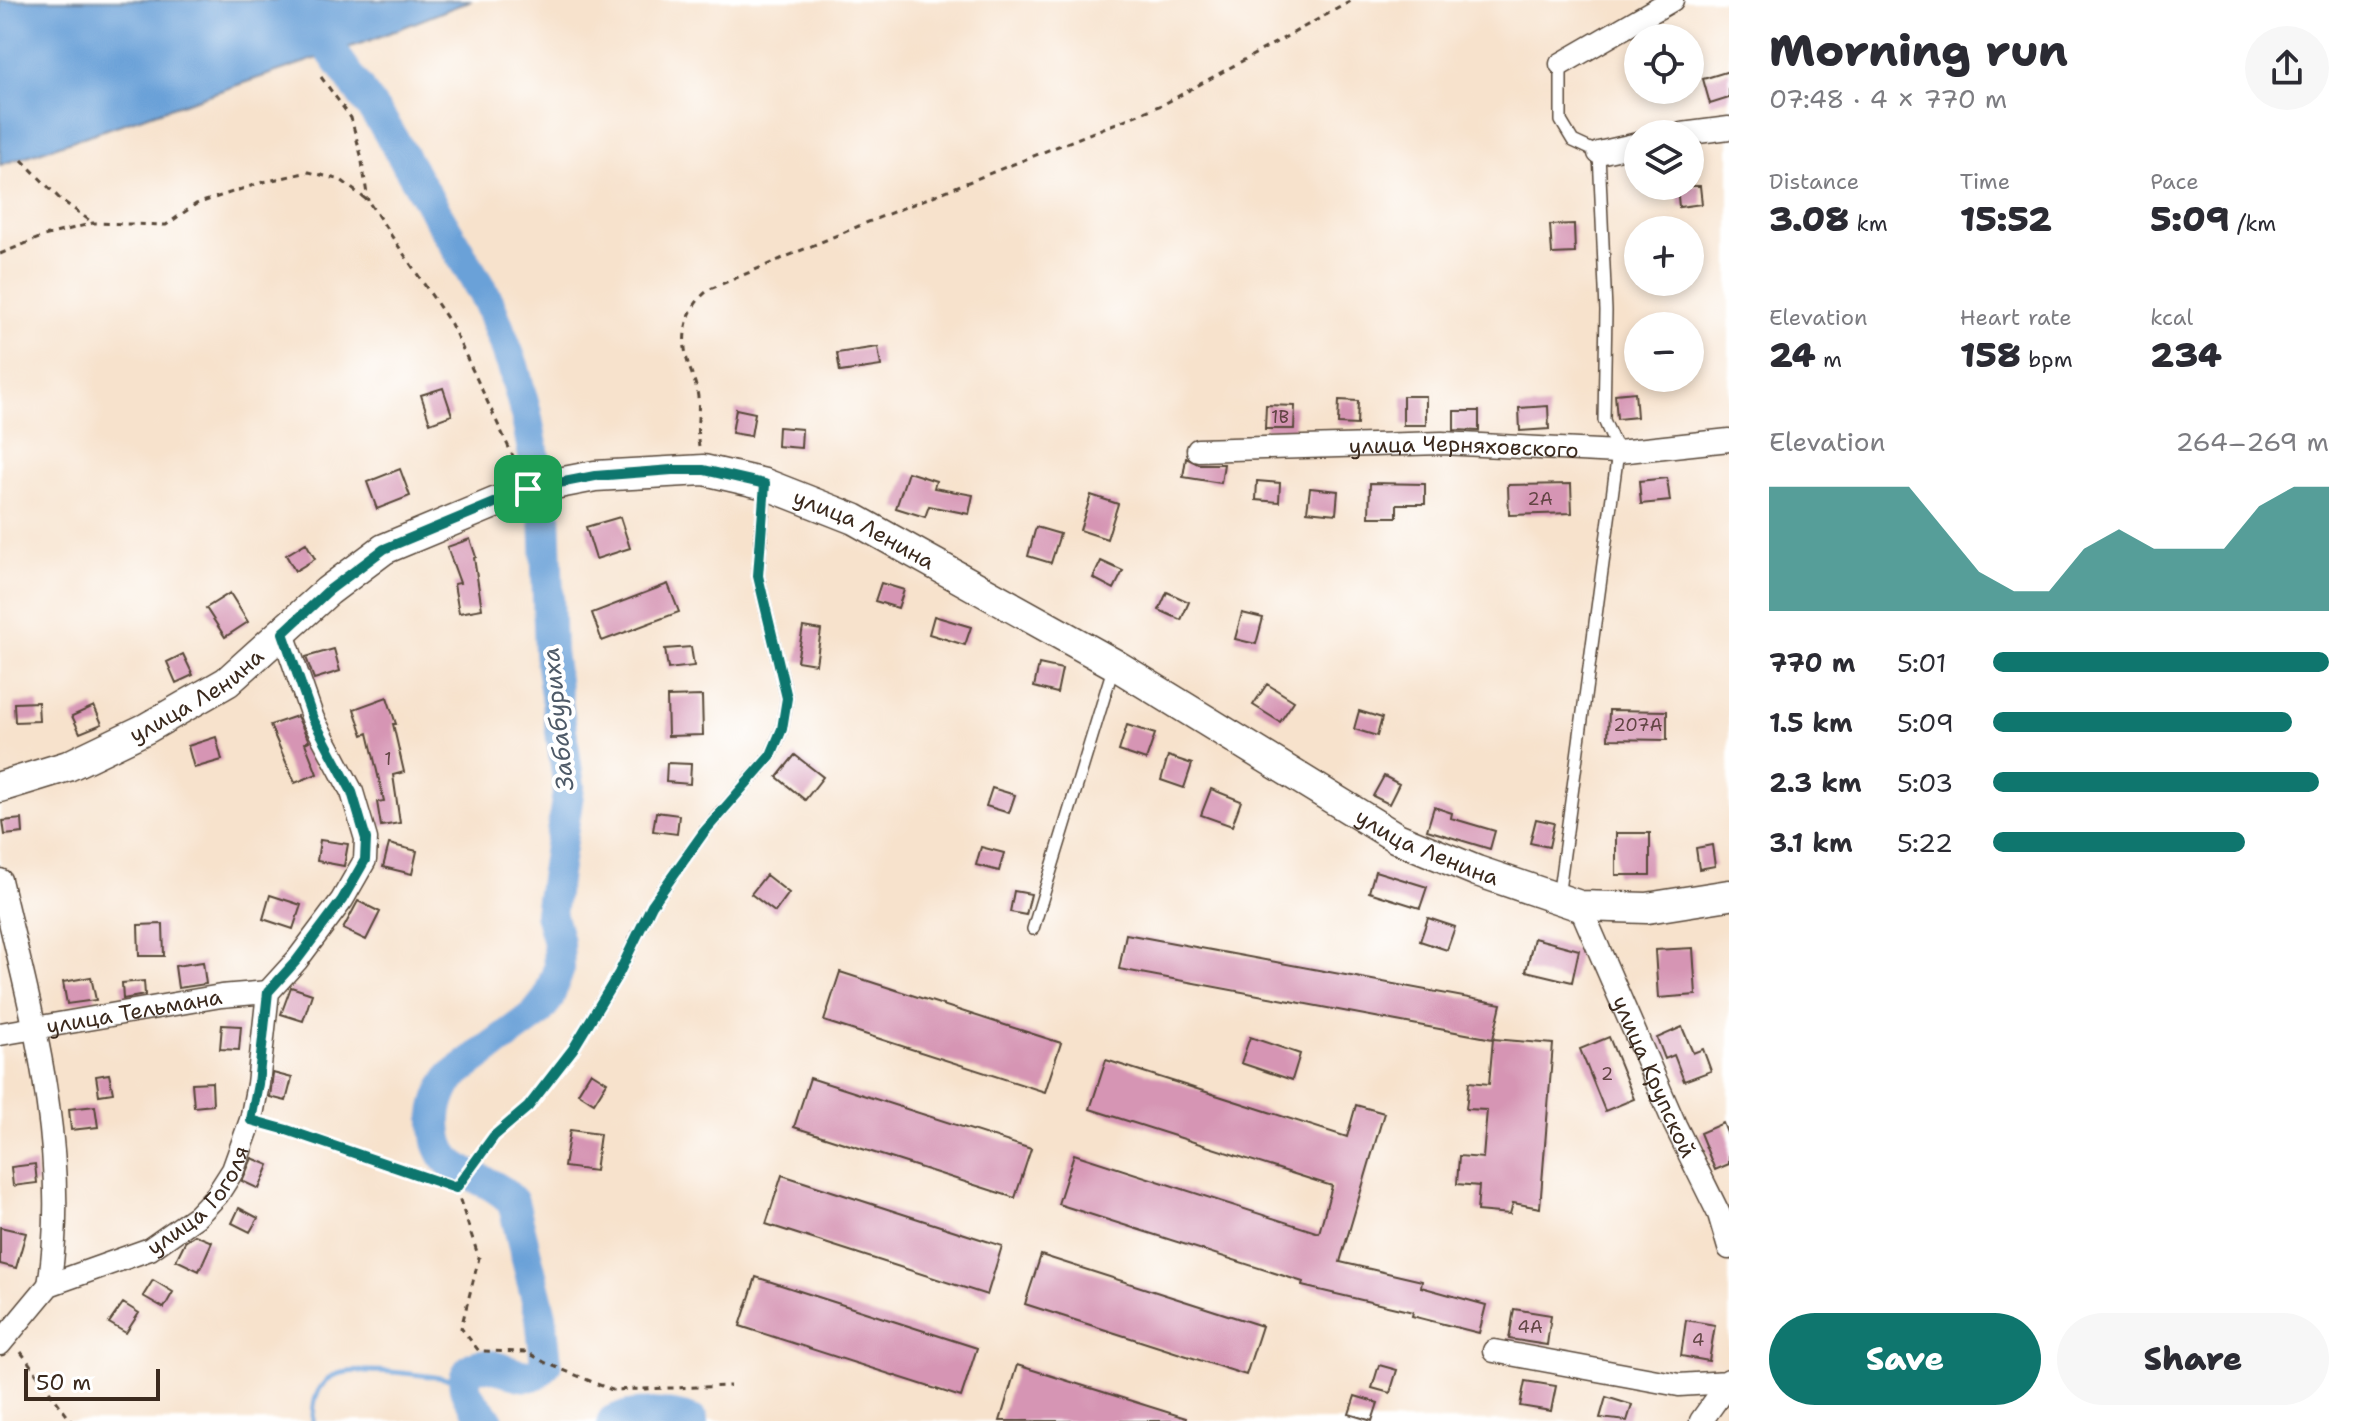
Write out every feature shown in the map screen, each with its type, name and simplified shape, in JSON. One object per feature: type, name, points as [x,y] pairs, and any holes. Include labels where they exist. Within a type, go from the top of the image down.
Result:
[{"type":"main road","name":"улица Ленина","points":[[0,787],[68,766],[147,728],[227,682],[328,591],[384,549],[528,489],[574,479],[704,470],[765,484],[854,519],[1114,664],[1397,838],[1477,871],[1569,902],[1647,908],[1729,895]]},
{"type":"street","points":[[1561,64],[1672,0]]},
{"type":"street","points":[[1704,131],[1729,128]]},
{"type":"street","points":[[1599,153],[1624,147]]},
{"type":"street","name":"улица Черняховского","points":[[1198,450],[1442,443],[1618,452],[1729,440]]},
{"type":"street","points":[[268,992],[297,960],[342,900],[365,860],[366,839],[352,792],[313,719],[283,633]]},
{"type":"street","points":[[0,880],[36,1029],[54,1160],[55,1250],[49,1285],[4,1340]]},
{"type":"street","name":"улица Крупской","points":[[1569,902],[1675,1125],[1724,1212],[1729,1248]]},
{"type":"street","name":"улица Тельмана","points":[[0,1034],[221,996],[268,992]]},
{"type":"street","name":"улица Гоголя","points":[[49,1285],[150,1249],[197,1216],[217,1195],[233,1170],[251,1120],[268,992]]},
{"type":"street","points":[[1494,1351],[1679,1385],[1729,1382]]},
{"type":"street","points":[[1701,1421],[1729,1382]]},
{"type":"lane","points":[[1561,64],[1561,121],[1573,141],[1599,153],[1606,311],[1604,420],[1618,452],[1569,902]]},
{"type":"lane","points":[[573,1049],[619,973],[652,905],[704,832],[771,755],[782,729],[787,698],[758,576],[765,484]]},
{"type":"lane","points":[[1033,929],[1114,664]]},
{"type":"path","points":[[704,470],[697,435],[698,393],[685,354],[686,321],[698,298],[710,289],[1164,104],[1353,0]]},
{"type":"path","points":[[321,77],[351,118],[368,201]]},
{"type":"path","points":[[22,160],[60,199],[93,223]]},
{"type":"path","points":[[0,254],[44,236],[93,223],[166,225],[196,204],[263,182],[309,172],[341,180],[368,201],[451,324],[528,489]]},
{"type":"path","points":[[456,1188],[494,1136],[528,1107],[573,1049]]},
{"type":"path","points":[[251,1120],[456,1188]]},
{"type":"path","points":[[456,1188],[479,1258],[461,1328],[479,1351],[527,1352],[612,1390],[730,1386]]},
{"type":"path","points":[[4,1340],[71,1421]]},
{"type":"water","points":[[0,0],[472,0],[371,40],[0,165]]},
{"type":"building","points":[[1729,71],[1729,98],[1710,104],[1704,79]]},
{"type":"building","points":[[1678,200],[1702,200],[1702,204],[1679,207]]},
{"type":"building","points":[[1574,224],[1575,253],[1552,254],[1550,225]]},
{"type":"building","points":[[878,347],[881,366],[840,372],[837,353]]},
{"type":"building","points":[[443,388],[452,415],[430,423],[421,395]]},
{"type":"building","points":[[1635,392],[1637,417],[1617,419],[1615,394]]},
{"type":"building","points":[[1403,396],[1426,396],[1426,425],[1403,425]]},
{"type":"building","points":[[1339,400],[1358,401],[1357,425],[1338,424]]},
{"type":"building","points":[[1266,405],[1295,406],[1294,429],[1265,429]]},
{"type":"building","points":[[1548,406],[1549,429],[1520,431],[1519,408]]},
{"type":"building","points":[[736,409],[755,413],[751,436],[732,433]]},
{"type":"building","points":[[1454,411],[1479,411],[1479,431],[1454,430]]},
{"type":"building","points":[[778,427],[802,429],[801,448],[777,446]]},
{"type":"building","points":[[1186,458],[1198,464],[1224,464],[1221,483],[1183,477]]},
{"type":"building","points":[[400,469],[410,496],[377,509],[367,482]]},
{"type":"building","points":[[908,472],[936,481],[934,488],[973,495],[969,514],[929,506],[925,517],[896,508]]},
{"type":"building","points":[[1667,478],[1670,501],[1641,504],[1639,481]]},
{"type":"building","points":[[1257,481],[1280,483],[1279,502],[1256,500]]},
{"type":"building","points":[[1370,483],[1425,484],[1425,504],[1397,504],[1397,517],[1369,517]]},
{"type":"building","points":[[1571,484],[1572,513],[1509,515],[1508,485]]},
{"type":"building","points":[[1310,488],[1338,491],[1336,514],[1307,511]]},
{"type":"building","points":[[1091,495],[1118,504],[1107,539],[1080,530]]},
{"type":"building","points":[[620,517],[630,548],[596,559],[586,527]]},
{"type":"building","points":[[1036,527],[1060,534],[1051,563],[1028,556]]},
{"type":"building","points":[[470,539],[476,557],[482,609],[459,613],[454,584],[460,583],[447,547]]},
{"type":"building","points":[[306,543],[315,559],[295,571],[286,555]]},
{"type":"building","points":[[1101,561],[1123,571],[1114,589],[1093,578]]},
{"type":"building","points":[[881,583],[904,590],[898,608],[875,601]]},
{"type":"building","points":[[668,584],[679,612],[602,641],[592,613]]},
{"type":"building","points":[[1167,592],[1189,602],[1181,620],[1159,610]]},
{"type":"building","points":[[230,593],[248,622],[225,637],[206,608]]},
{"type":"building","points":[[1242,613],[1263,618],[1256,644],[1235,639]]},
{"type":"building","points":[[934,616],[971,627],[965,645],[929,634]]},
{"type":"building","points":[[803,627],[821,630],[816,664],[797,661]]},
{"type":"building","points":[[691,647],[694,666],[668,669],[665,649]]},
{"type":"building","points":[[334,649],[340,671],[314,679],[306,657]]},
{"type":"building","points":[[183,654],[193,675],[176,683],[167,662]]},
{"type":"building","points":[[1039,664],[1062,669],[1057,693],[1034,687]]},
{"type":"building","points":[[1267,684],[1294,701],[1280,722],[1253,705]]},
{"type":"building","points":[[702,696],[703,735],[668,736],[667,697]]},
{"type":"building","points":[[387,697],[396,724],[393,724],[404,772],[393,775],[400,823],[381,826],[377,802],[384,801],[368,733],[363,735],[354,709]]},
{"type":"building","points":[[38,702],[39,721],[15,722],[14,703]]},
{"type":"building","points":[[94,706],[102,724],[80,733],[72,716]]},
{"type":"building","points":[[1609,710],[1667,711],[1667,740],[1608,739]]},
{"type":"building","points":[[1359,711],[1382,718],[1377,736],[1354,729]]},
{"type":"building","points":[[297,716],[309,741],[305,743],[317,774],[295,783],[270,725]]},
{"type":"building","points":[[1127,725],[1155,734],[1146,760],[1119,751]]},
{"type":"building","points":[[216,737],[222,760],[194,768],[188,746]]},
{"type":"building","points":[[795,755],[823,777],[805,800],[777,777]]},
{"type":"building","points":[[1168,756],[1192,764],[1184,788],[1161,780]]},
{"type":"building","points":[[667,763],[691,764],[690,784],[666,782]]},
{"type":"building","points":[[1384,776],[1399,784],[1389,804],[1373,796]]},
{"type":"building","points":[[992,788],[1015,795],[1009,813],[986,806]]},
{"type":"building","points":[[1211,789],[1241,801],[1232,826],[1201,815]]},
{"type":"building","points":[[1434,807],[1452,813],[1451,818],[1495,831],[1490,849],[1427,830]]},
{"type":"building","points":[[656,812],[679,815],[677,834],[653,831]]},
{"type":"building","points":[[22,819],[23,833],[5,835],[3,821]]},
{"type":"building","points":[[1536,819],[1554,823],[1549,847],[1530,843]]},
{"type":"building","points":[[1616,833],[1650,833],[1650,875],[1616,875]]},
{"type":"building","points":[[320,840],[348,844],[344,866],[317,861]]},
{"type":"building","points":[[389,844],[417,851],[412,874],[383,867]]},
{"type":"building","points":[[1712,845],[1715,866],[1699,869],[1696,848]]},
{"type":"building","points":[[981,847],[1004,853],[999,871],[976,865]]},
{"type":"building","points":[[1375,871],[1427,887],[1420,908],[1369,892]]},
{"type":"building","points":[[766,875],[789,893],[775,912],[751,894]]},
{"type":"building","points":[[1014,891],[1031,894],[1026,915],[1010,912]]},
{"type":"building","points":[[270,895],[301,905],[293,929],[263,919]]},
{"type":"building","points":[[358,901],[380,912],[366,940],[343,929]]},
{"type":"building","points":[[1428,918],[1455,927],[1447,950],[1420,941]]},
{"type":"building","points":[[163,924],[164,956],[139,956],[138,925]]},
{"type":"building","points":[[1126,934],[1501,1004],[1493,1039],[1119,969]]},
{"type":"building","points":[[1534,938],[1579,950],[1572,982],[1526,971]]},
{"type":"building","points":[[1693,948],[1696,995],[1658,998],[1655,950]]},
{"type":"building","points":[[203,962],[206,984],[178,988],[175,966]]},
{"type":"building","points":[[840,972],[1061,1043],[1045,1092],[824,1021]]},
{"type":"building","points":[[91,977],[96,1000],[67,1004],[63,982]]},
{"type":"building","points":[[144,981],[145,995],[123,999],[122,983]]},
{"type":"building","points":[[291,987],[312,994],[303,1021],[281,1014]]},
{"type":"building","points":[[222,1025],[241,1026],[239,1050],[220,1049]]},
{"type":"building","points":[[1682,1027],[1693,1053],[1703,1049],[1711,1071],[1684,1081],[1674,1055],[1665,1059],[1657,1038]]},
{"type":"building","points":[[1250,1037],[1300,1054],[1292,1080],[1241,1063]]},
{"type":"building","points":[[1609,1037],[1634,1099],[1605,1111],[1580,1049]]},
{"type":"building","points":[[1493,1039],[1553,1044],[1540,1208],[1513,1203],[1510,1214],[1477,1211],[1479,1186],[1457,1184],[1459,1156],[1483,1158],[1487,1110],[1466,1109],[1469,1082],[1489,1084]]},
{"type":"building","points":[[1106,1060],[1347,1137],[1356,1105],[1384,1113],[1340,1262],[1422,1281],[1421,1287],[1486,1305],[1479,1333],[1412,1316],[1413,1312],[1302,1286],[1303,1282],[1058,1204],[1074,1154],[1319,1233],[1332,1186],[1090,1109]]},
{"type":"building","points":[[591,1072],[607,1082],[594,1103],[578,1093]]},
{"type":"building","points":[[273,1073],[292,1078],[286,1101],[270,1097]]},
{"type":"building","points":[[109,1074],[113,1093],[99,1095],[96,1076]]},
{"type":"building","points":[[810,1078],[1031,1149],[1015,1198],[794,1127]]},
{"type":"building","points":[[212,1082],[213,1105],[194,1107],[192,1083]]},
{"type":"building","points":[[95,1106],[98,1127],[71,1130],[69,1109]]},
{"type":"building","points":[[1723,1123],[1729,1138],[1729,1164],[1715,1170],[1700,1133]]},
{"type":"building","points":[[570,1130],[600,1134],[595,1171],[564,1167]]},
{"type":"building","points":[[252,1158],[269,1165],[259,1189],[242,1181]]},
{"type":"building","points":[[35,1164],[37,1183],[13,1186],[11,1167]]},
{"type":"building","points":[[782,1175],[1002,1246],[987,1295],[766,1224]]},
{"type":"building","points":[[239,1208],[258,1218],[250,1232],[232,1223]]},
{"type":"building","points":[[0,1227],[26,1233],[16,1268],[0,1264]]},
{"type":"building","points":[[195,1235],[212,1242],[199,1271],[176,1260],[185,1242]]},
{"type":"building","points":[[1041,1255],[1262,1326],[1246,1375],[1025,1304]]},
{"type":"building","points":[[756,1277],[977,1348],[961,1397],[740,1326]]},
{"type":"building","points":[[153,1280],[173,1292],[164,1308],[143,1296]]},
{"type":"building","points":[[123,1303],[139,1313],[126,1333],[109,1323]]},
{"type":"building","points":[[1514,1309],[1551,1315],[1547,1345],[1509,1339]]},
{"type":"building","points":[[1686,1320],[1715,1325],[1709,1361],[1681,1356]]},
{"type":"building","points":[[1017,1365],[1186,1418],[1186,1421],[1000,1421]]},
{"type":"building","points":[[1379,1365],[1397,1370],[1390,1393],[1372,1388]]},
{"type":"building","points":[[1525,1381],[1556,1386],[1551,1411],[1520,1406]]},
{"type":"building","points":[[1355,1396],[1378,1403],[1372,1421],[1349,1414]]},
{"type":"building","points":[[1606,1397],[1632,1405],[1627,1421],[1600,1418]]},
{"type":"waterway","name":"Забабуриха","points":[[295,0],[385,126],[488,301],[513,366],[526,414],[545,513],[550,652],[569,787],[550,913],[558,942],[559,968],[548,999],[536,1014],[452,1076],[440,1098],[436,1117],[438,1142],[453,1165],[501,1191],[513,1202],[541,1316],[546,1363],[540,1371],[526,1376],[480,1365],[471,1369],[465,1378],[466,1391],[488,1421]]},
{"type":"waterway","points":[[313,1421],[318,1391],[331,1377],[342,1373],[396,1372],[466,1382]]},
{"type":"waterway","name":"Забабуриха","points":[[613,1421],[652,1414],[692,1421]]},
{"type":"route","points":[[672,470],[704,470],[765,484],[758,576],[787,698],[782,729],[771,755],[704,832],[652,905],[619,973],[573,1049],[528,1107],[494,1136],[456,1188],[251,1120],[268,992],[297,960],[342,900],[365,860],[366,839],[352,792],[313,719],[283,633],[328,591],[384,549],[528,489],[595,476],[672,470]]}]
